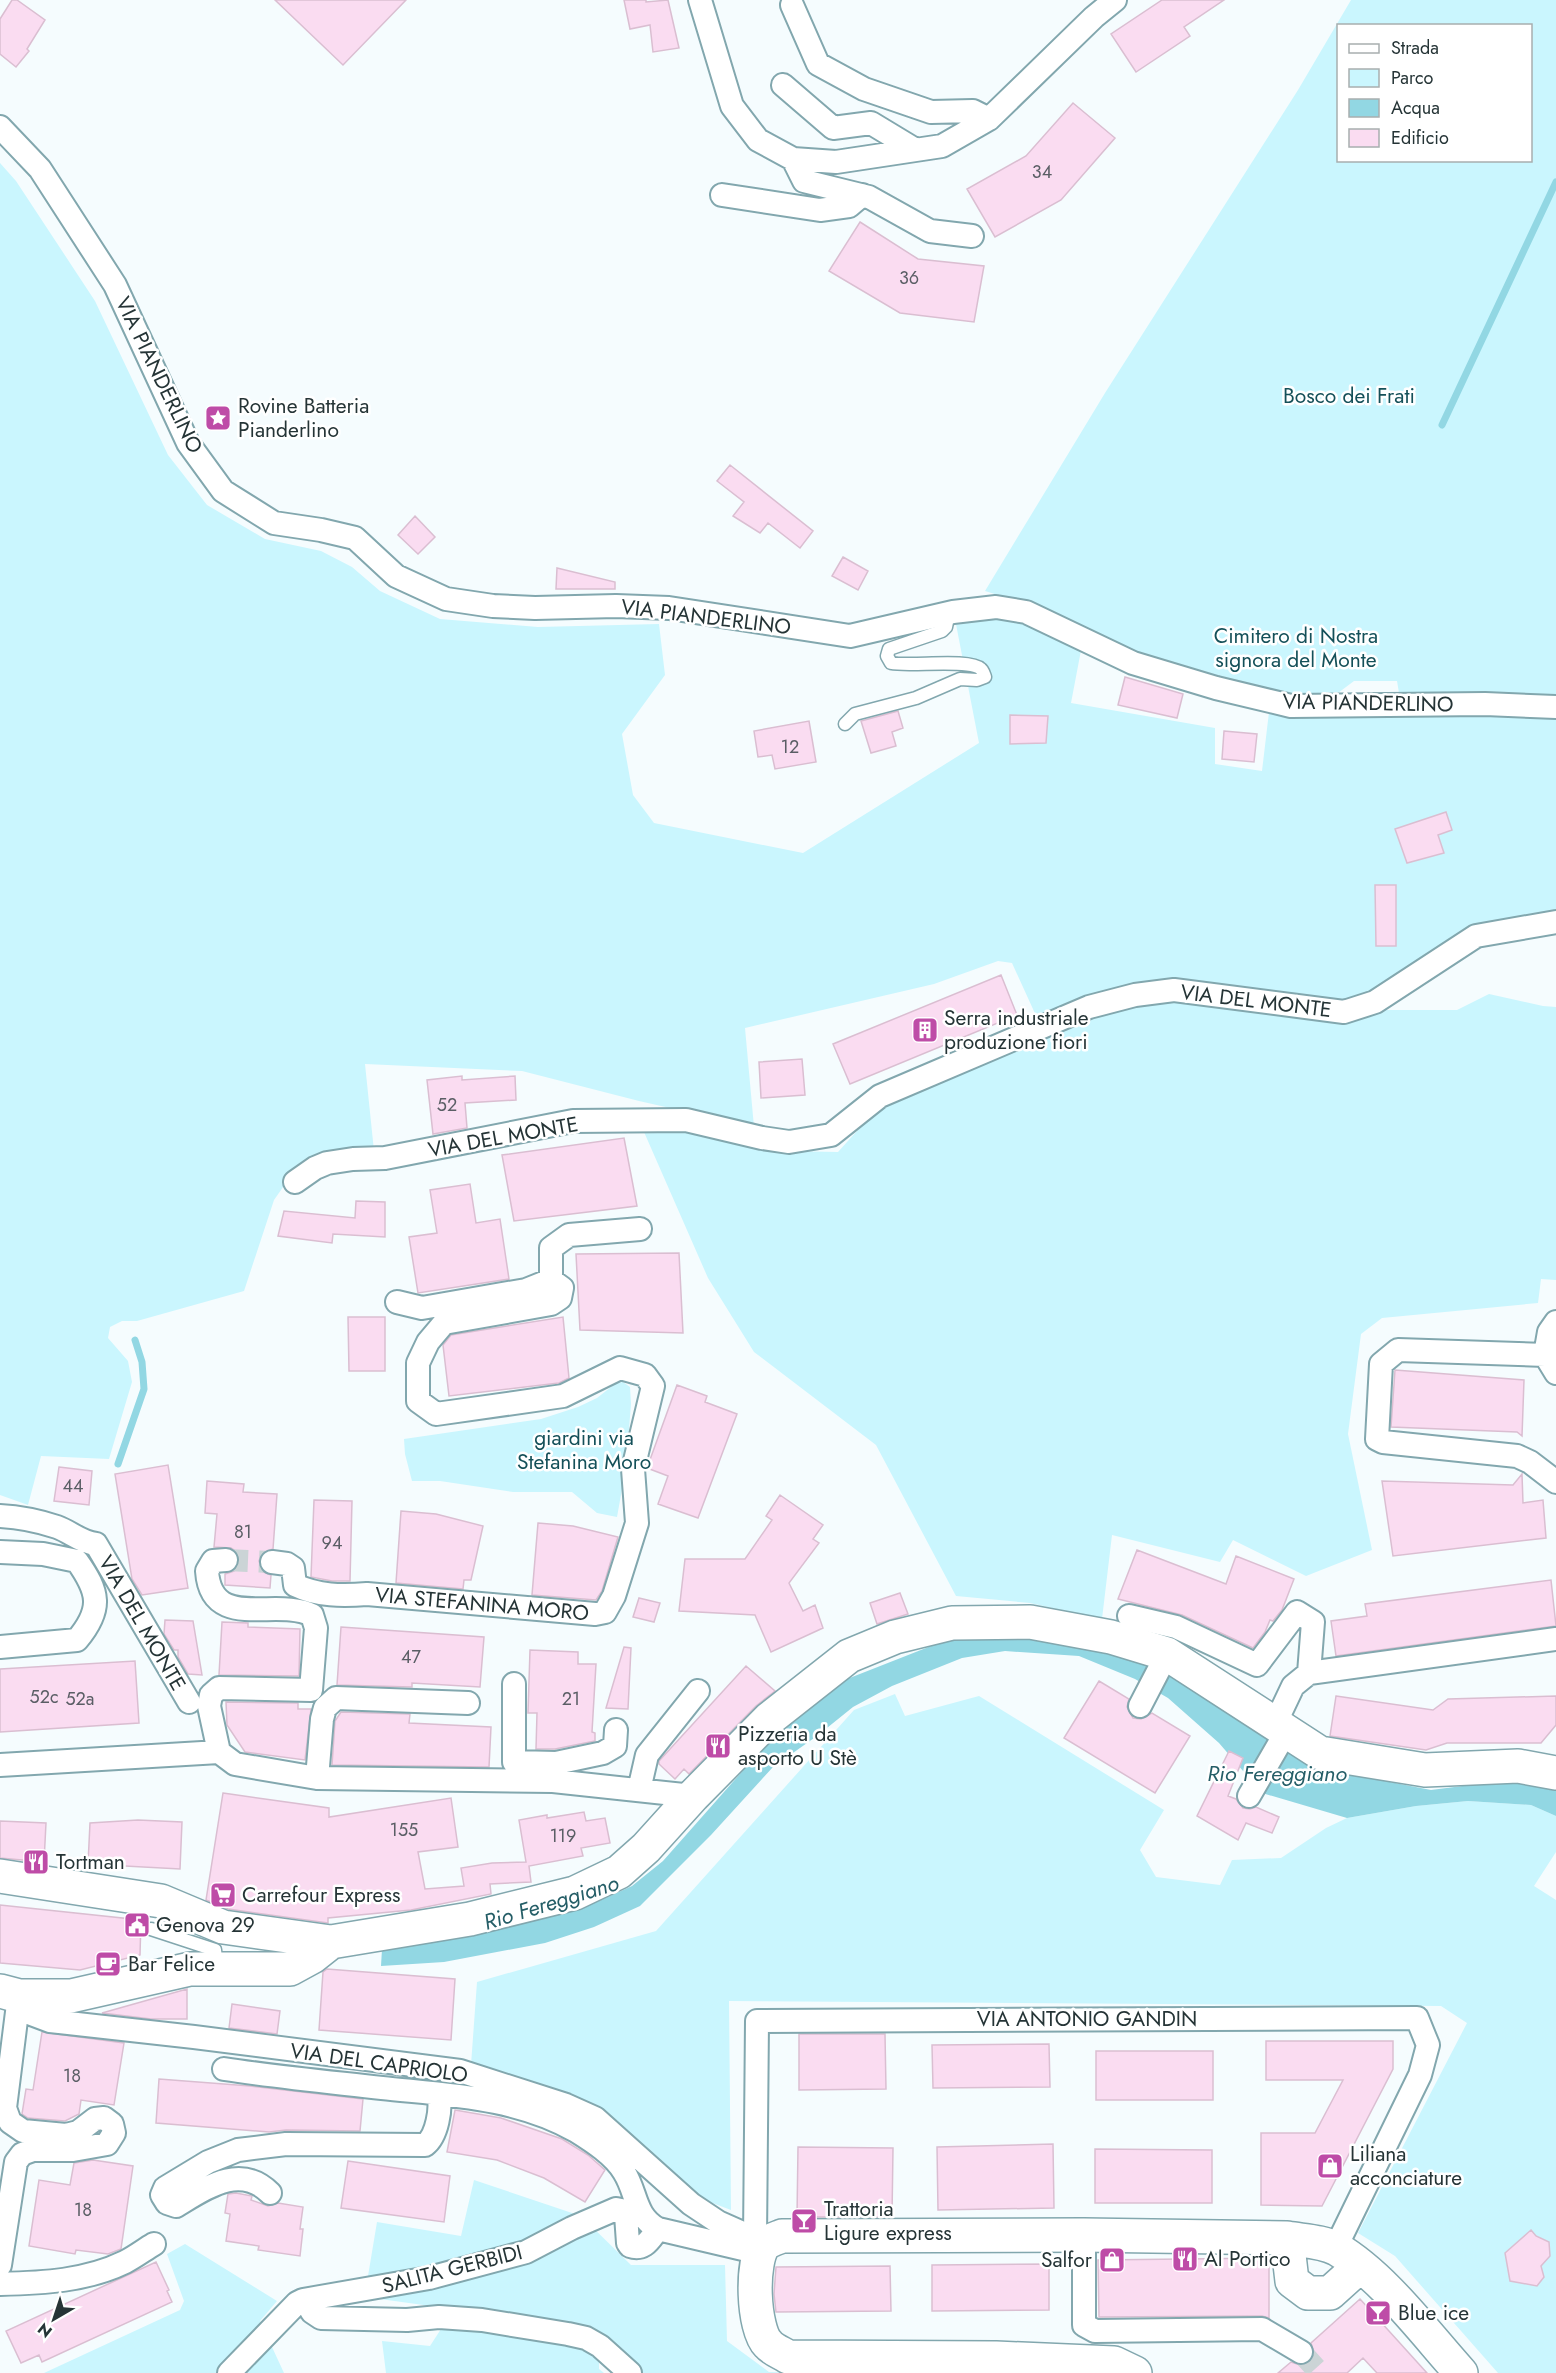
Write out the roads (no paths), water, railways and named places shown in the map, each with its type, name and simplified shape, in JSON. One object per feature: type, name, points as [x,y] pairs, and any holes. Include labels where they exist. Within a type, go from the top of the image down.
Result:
[{"type":"street","points":[[700,0],[732,106],[758,140],[793,159],[836,162],[942,146],[989,119],[1094,17],[1115,0]]},
{"type":"street","points":[[792,5],[818,64],[864,89],[931,112],[973,111],[989,119]]},
{"type":"street","points":[[783,86],[832,128],[871,123],[914,149]]},
{"type":"street","name":"VIA PIANDERLINO","points":[[0,127],[40,169],[115,285],[188,443],[223,491],[274,523],[355,538],[396,576],[446,599],[493,606],[535,608],[616,606],[669,608],[850,636],[948,613],[996,607],[1026,612],[1133,663],[1216,688],[1292,706],[1485,704],[1556,707]]},
{"type":"street","points":[[793,159],[804,181],[862,195],[930,231],[972,236]]},
{"type":"street","points":[[722,195],[820,210],[849,206],[862,195]]},
{"type":"street","name":"VIA DEL MONTE","points":[[295,1182],[315,1168],[327,1163],[385,1158],[573,1121],[686,1120],[789,1142],[831,1135],[880,1096],[1089,1007],[1135,995],[1174,990],[1344,1011],[1375,1002],[1476,936],[1556,922]]},
{"type":"street","name":"VIA STEFANINA MORO","points":[[272,1562],[287,1564],[293,1568],[295,1586],[310,1593],[345,1596],[367,1594],[596,1614],[604,1612],[614,1596],[638,1523],[633,1469],[653,1386],[645,1374],[620,1368],[563,1396],[436,1414],[418,1401],[418,1363],[428,1342],[444,1323],[551,1304],[560,1298],[562,1288],[552,1280],[551,1248],[569,1235],[640,1229]]},
{"type":"street","points":[[397,1302],[422,1308],[526,1290],[552,1280]]},
{"type":"street","points":[[1556,1322],[1549,1332],[1550,1364],[1398,1350],[1381,1364],[1377,1439],[1383,1442],[1518,1456],[1530,1462],[1556,1482]]},
{"type":"street","name":"VIA DEL MONTE","points":[[0,1516],[15,1517],[58,1527],[86,1543],[96,1544],[189,1702]]},
{"type":"street","points":[[0,1552],[43,1554],[77,1561],[93,1583],[95,1608],[90,1624],[77,1640],[0,1647]]},
{"type":"street","points":[[219,1752],[209,1706],[211,1695],[219,1688],[311,1690],[316,1628],[312,1615],[301,1609],[232,1609],[217,1598],[208,1585],[207,1571],[213,1561],[226,1560]]},
{"type":"street","points":[[1129,1616],[1176,1627],[1257,1665],[1297,1612],[1313,1622],[1309,1673]]},
{"type":"street","points":[[0,1876],[161,1901],[223,1927],[331,1942],[470,1919],[575,1893],[619,1872],[646,1848],[693,1796],[769,1719],[849,1656],[895,1636],[952,1623],[1030,1622],[1111,1637],[1164,1659],[1280,1733],[1320,1753],[1425,1770],[1518,1766],[1556,1773]]},
{"type":"street","points":[[1251,1792],[1280,1733],[1293,1686],[1309,1673],[1556,1639]]},
{"type":"street","points":[[1144,1699],[1164,1659]]},
{"type":"street","points":[[514,1684],[514,1762],[639,1790],[693,1796]]},
{"type":"street","points":[[639,1790],[647,1755],[698,1691]]},
{"type":"street","points":[[317,1778],[322,1719],[325,1708],[336,1698],[468,1703]]},
{"type":"street","points":[[0,1765],[219,1752],[235,1764],[317,1778],[555,1772],[615,1746],[616,1730]]},
{"type":"street","points":[[247,1930],[254,1940],[255,1957],[251,1969]]},
{"type":"street","points":[[0,2265],[16,2162],[22,2154],[33,2150],[73,2150],[106,2144],[114,2133],[112,2124],[104,2118],[95,2119],[78,2132],[66,2135],[23,2131],[10,2122],[5,2108],[12,1999],[71,1996],[190,1969],[290,1969],[312,1957],[331,1942]]},
{"type":"street","name":"VIA DEL CAPRIOLO","points":[[12,1999],[50,2021],[184,2035],[460,2072],[566,2105],[595,2118],[691,2204],[760,2245]]},
{"type":"street","name":"VIA ANTONIO GANDIN","points":[[760,2245],[757,2020],[1417,2018],[1428,2045],[1420,2075],[1348,2257]]},
{"type":"street","name":"VIA DEL CAPRIOLO","points":[[224,2069],[287,2078],[473,2097],[548,2116],[578,2132],[603,2150],[624,2171],[643,2218],[658,2229]]},
{"type":"street","name":"VIA DEL CAPRIOLO","points":[[270,2193],[261,2184],[239,2178],[219,2181],[176,2206],[167,2204],[162,2195],[165,2188],[208,2162],[238,2150],[286,2144],[425,2145],[431,2140],[438,2117],[440,2100],[438,2094]]},
{"type":"street","name":"SALITA GERBIDI","points":[[229,2373],[297,2303],[305,2300],[429,2278],[526,2252],[616,2209],[626,2215],[630,2246],[635,2248],[646,2245],[658,2229]]},
{"type":"street","points":[[658,2229],[760,2245],[782,2236],[1084,2235],[1287,2238],[1320,2243],[1348,2257],[1380,2283],[1461,2373]]},
{"type":"street","points":[[1084,2235],[1084,2325],[1095,2331],[1262,2329],[1301,2352]]},
{"type":"street","points":[[1287,2238],[1292,2281],[1308,2293],[1330,2293],[1348,2257]]},
{"type":"street","points":[[0,2284],[39,2283],[84,2277],[126,2262],[154,2244]]},
{"type":"street","points":[[760,2245],[756,2269],[757,2321],[767,2344],[788,2357],[1019,2359],[1114,2363],[1135,2373]]},
{"type":"street","points":[[305,2300],[312,2313],[321,2318],[407,2320],[439,2317],[482,2320],[586,2338],[600,2346],[630,2373]]},
{"type":"lane","points":[[845,724],[855,714],[916,698],[960,679],[977,680],[985,677],[982,669],[974,665],[937,663],[900,665],[891,663],[886,656],[889,649],[942,631],[946,627],[948,613]]},
{"type":"lane","points":[[151,1929],[215,1950],[218,1969]]},
{"type":"water","name":"Rio Fereggiano","points":[[954,1637],[1032,1639],[1143,1661],[1178,1676],[1270,1741],[1313,1767],[1431,1790],[1517,1779],[1556,1791],[1556,1816],[1531,1805],[1468,1801],[1416,1806],[1347,1818],[1262,1793],[1219,1743],[1168,1698],[1135,1679],[1079,1656],[1005,1651],[962,1658],[892,1686],[853,1707],[773,1767],[711,1835],[640,1906],[594,1927],[545,1943],[444,1962],[381,1966],[382,1949],[558,1913],[599,1901],[632,1886],[663,1861],[777,1732],[842,1681]]},
{"type":"waterway","points":[[1442,425],[1556,182]]},
{"type":"waterway","points":[[118,1464],[144,1389],[142,1362],[135,1340]]},
{"type":"tunnel","points":[[226,1560],[272,1562]]},
{"type":"tunnel","points":[[1301,2352],[1320,2373]]},
{"type":"place","name":"Rovine Batteria Pianderlino","points":[[218,418]]},
{"type":"place","name":"Serra industriale produzione fiori","points":[[925,1030]]},
{"type":"place","name":"Pizzeria da asporto U Stè","points":[[718,1746]]},
{"type":"place","name":"Tortman","points":[[36,1862]]},
{"type":"place","name":"Carrefour Express","points":[[223,1895]]},
{"type":"place","name":"Genova 29","points":[[137,1925]]},
{"type":"place","name":"Bar Felice","points":[[108,1964]]},
{"type":"place","name":"Liliana acconciature","points":[[1330,2166]]},
{"type":"place","name":"Trattoria Ligure express","points":[[804,2221]]},
{"type":"place","name":"Al Portico","points":[[1185,2259]]},
{"type":"place","name":"Salfor","points":[[1112,2260]]},
{"type":"place","name":"Blue ice","points":[[1378,2313]]},
{"type":"park label","name":"Bosco dei Frati","points":[[1349,396]]},
{"type":"park label","name":"Cimitero di Nostra signora del Monte","points":[[1296,648]]},
{"type":"park label","name":"giardini via Stefanina Moro","points":[[584,1450]]}]
